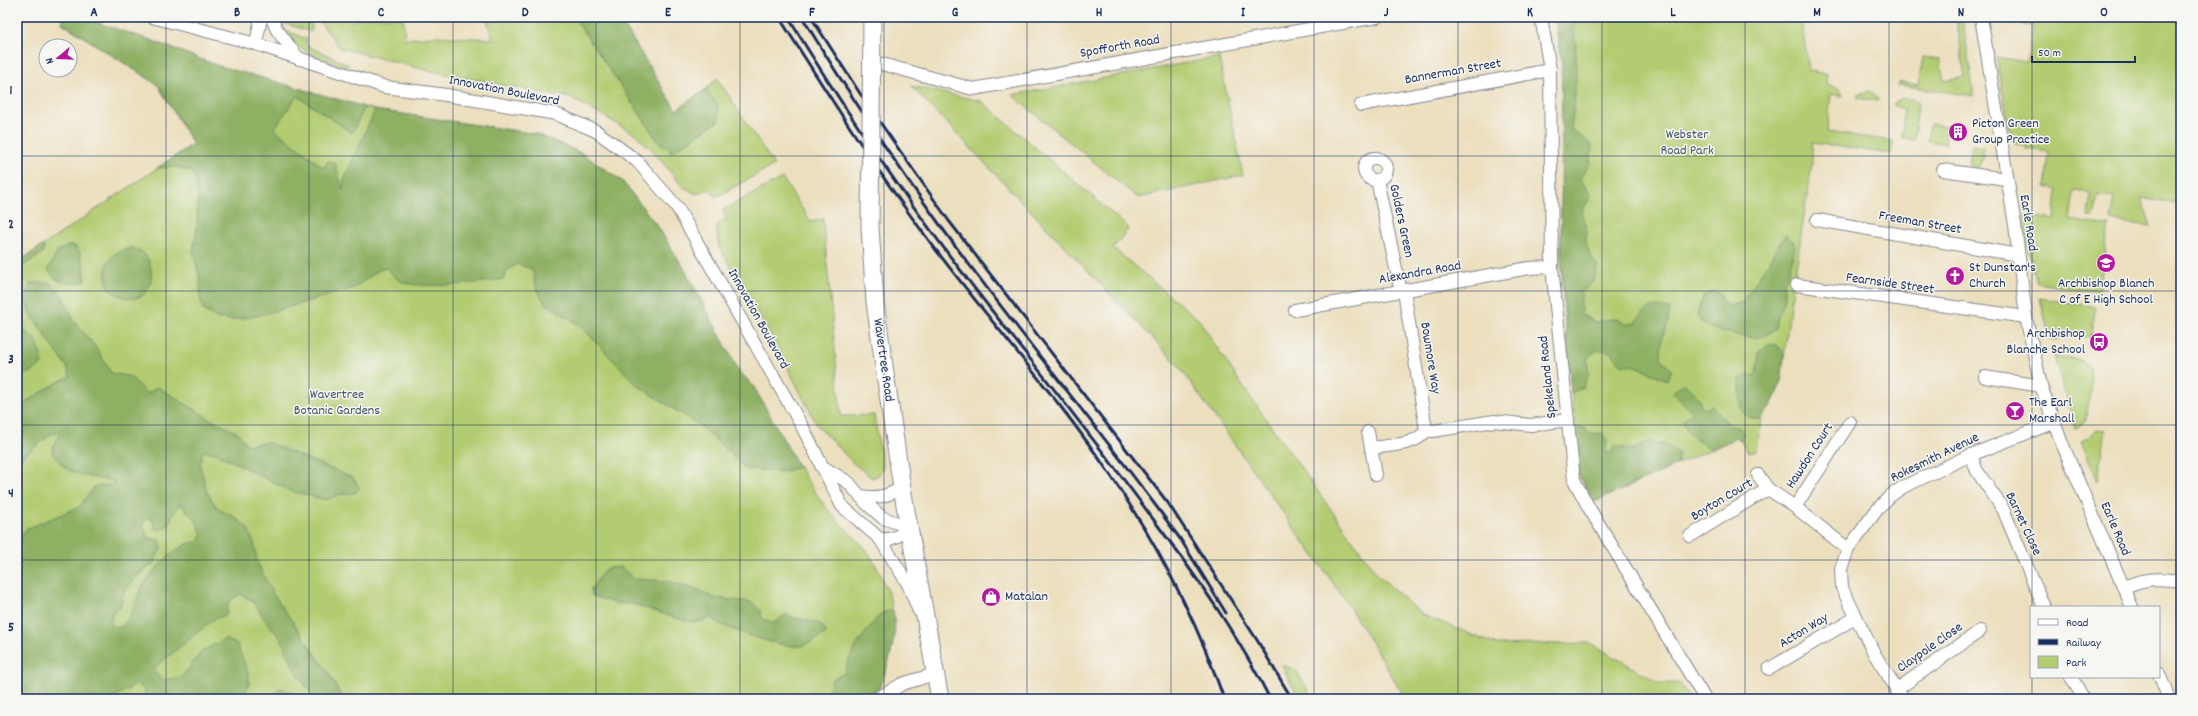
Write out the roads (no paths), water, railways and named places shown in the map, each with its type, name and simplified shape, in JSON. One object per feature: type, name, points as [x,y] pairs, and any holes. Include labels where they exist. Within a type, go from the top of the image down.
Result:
[{"type":"main road","name":"Wavertree Road","points":[[872,17],[870,227],[876,302],[902,488],[940,699]]},
{"type":"street","name":"Innovation Boulevard","points":[[152,17],[256,44],[385,87],[446,95],[556,114],[596,132],[637,161],[677,207],[803,428],[820,465],[842,506],[880,539],[908,584],[927,631]]},
{"type":"street","points":[[256,44],[261,17]]},
{"type":"street","points":[[271,17],[276,30],[299,59]]},
{"type":"street","name":"Spofforth Road","points":[[872,61],[973,89],[1377,17]]},
{"type":"street","name":"Spekeland Road","points":[[1541,17],[1550,70],[1552,267],[1574,480],[1580,493],[1705,699]]},
{"type":"street","name":"Earle Road","points":[[1981,17],[2006,179],[2015,225],[2026,317],[2041,386],[2061,441],[2132,606]]},
{"type":"street","name":"Bannerman Street","points":[[1361,105],[1550,70]]},
{"type":"street","points":[[1943,170],[2006,179]]},
{"type":"street","name":"Golders Green","points":[[1377,180],[1403,291]]},
{"type":"street","name":"Freeman Street","points":[[1817,220],[2018,255]]},
{"type":"street","name":"Alexandra Road","points":[[1295,310],[1529,268],[1552,267]]},
{"type":"street","name":"Fearnside Street","points":[[1797,285],[2026,317]]},
{"type":"street","name":"Bowmore Way","points":[[1403,291],[1426,430]]},
{"type":"street","points":[[1985,377],[2041,386]]},
{"type":"street","points":[[1371,448],[1416,440],[1423,436],[1426,430],[1433,431],[1494,421],[1531,425],[1568,420]]},
{"type":"street","name":"Hawdon Court","points":[[1794,506],[1850,422]]},
{"type":"street","name":"Rokesmith Avenue","points":[[1900,694],[1875,655],[1855,618],[1842,588],[1840,569],[1848,549],[1876,511],[1890,496],[1924,476],[1971,455],[2055,422]]},
{"type":"street","points":[[1368,432],[1376,475]]},
{"type":"street","name":"Barnet Close","points":[[1971,455],[1977,471],[2003,509],[2044,606]]},
{"type":"street","points":[[820,465],[848,482],[883,518],[909,527]]},
{"type":"street","name":"Boyton Court","points":[[1758,475],[1768,489],[1794,506],[1848,549]]},
{"type":"street","points":[[860,496],[875,498],[887,496],[902,488]]},
{"type":"street","name":"Boyton Court","points":[[1690,536],[1768,489]]},
{"type":"street","points":[[880,539],[888,540],[897,537],[909,527]]},
{"type":"street","points":[[2124,587],[2142,580],[2159,578],[2181,580]]},
{"type":"street","name":"Acton Way","points":[[1769,669],[1855,618]]},
{"type":"street","name":"Claypole Close","points":[[1900,694],[1980,631]]},
{"type":"street","points":[[877,699],[902,684],[935,674]]},
{"type":"street","points":[[2160,676],[2169,699]]},
{"type":"street","points":[[2072,678],[2084,699]]},
{"type":"railway","points":[[779,17],[852,131],[910,215],[952,271],[1068,416],[1128,502],[1160,556],[1189,612],[1224,699]]},
{"type":"railway","points":[[788,17],[859,129],[935,237],[1115,468],[1187,565],[1245,653],[1270,699]]},
{"type":"railway","points":[[802,17],[871,126],[926,206],[997,301],[1156,506],[1181,540],[1226,613]]},
{"type":"railway","points":[[811,17],[861,95],[949,221],[1168,503],[1257,640],[1292,699]]},
{"type":"place","name":"Picton Green Group Practice","points":[[1958,132]]},
{"type":"place","name":"Archbishop Blanch C of E High School","points":[[2106,263]]},
{"type":"place","name":"St Dunstan's Church","points":[[1955,276]]},
{"type":"place","name":"Archbishop Blanche School","points":[[2099,342]]},
{"type":"place","name":"The Earl Marshall","points":[[2015,411]]},
{"type":"place","name":"Matalan","points":[[991,597]]},
{"type":"park label","name":"Webster Road Park","points":[[1687,144]]},
{"type":"park label","name":"Wavertree Botanic Gardens","points":[[337,404]]}]
